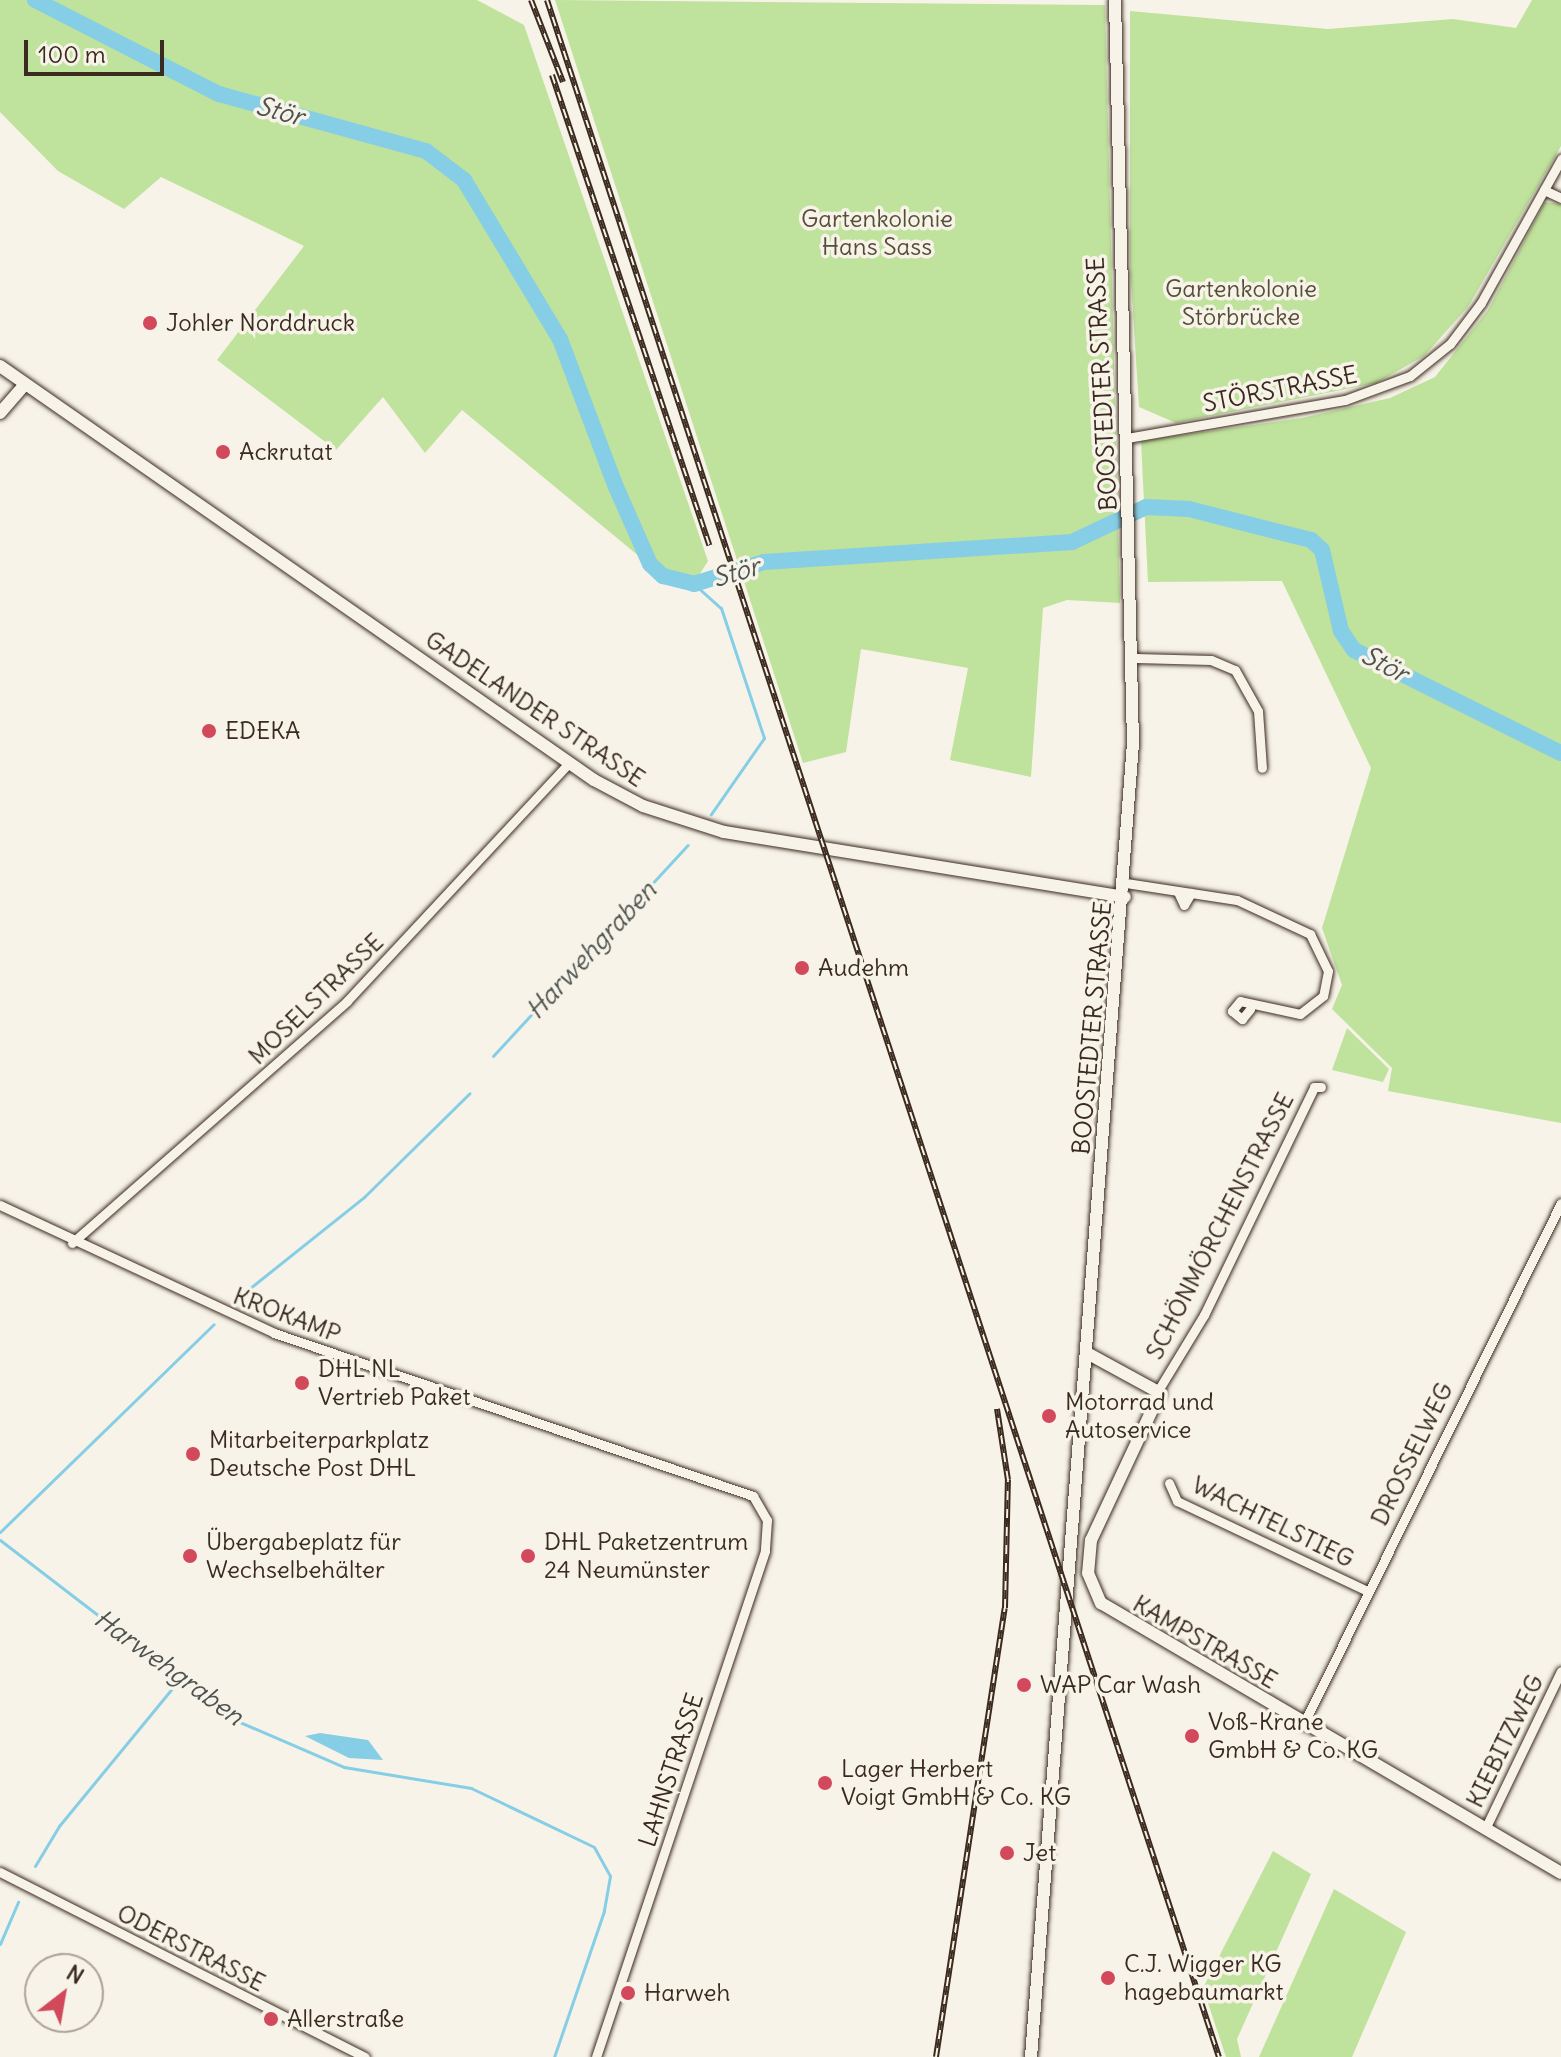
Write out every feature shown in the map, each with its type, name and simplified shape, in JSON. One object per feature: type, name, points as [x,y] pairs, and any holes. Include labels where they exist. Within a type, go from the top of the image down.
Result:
[{"type":"street","name":"BOOSTEDTER STRASSE","points":[[1031,2057],[1125,897],[1136,658],[1113,149],[1115,0]]},
{"type":"street","name":"STÖRSTRASSE","points":[[1127,438],[1345,400],[1410,376],[1465,325],[1561,159]]},
{"type":"street","points":[[1544,190],[1561,198]]},
{"type":"street","name":"GADELANDER STRASSE","points":[[0,366],[569,763],[643,806],[724,832],[1125,897]]},
{"type":"street","points":[[0,413],[25,384]]},
{"type":"street","points":[[1136,658],[1211,660],[1235,670],[1258,711],[1262,768]]},
{"type":"street","name":"MOSELSTRASSE","points":[[72,1243],[347,1001],[569,763]]},
{"type":"street","points":[[1126,883],[1191,893],[1284,917],[1318,945],[1328,982],[1314,1006],[1293,1014],[1250,1009]]},
{"type":"street","name":"SCHÖNMÖRCHENSTRASSE","points":[[1090,1581],[1094,1529],[1159,1389],[1204,1315],[1314,1087],[1321,1087]]},
{"type":"street","name":"DROSSELWEG","points":[[1303,1725],[1561,1203]]},
{"type":"street","name":"KROKAMP","points":[[1,1207],[72,1243],[274,1333],[753,1496]]},
{"type":"street","name":"SCHÖNMÖRCHENSTRASSE","points":[[1087,1353],[1159,1389]]},
{"type":"street","name":"WACHTELSTIEG","points":[[1169,1483],[1177,1501],[1367,1591]]},
{"type":"street","name":"LAHNSTRASSE","points":[[596,2057],[765,1551],[767,1520],[753,1496]]},
{"type":"street","name":"KAMPSTRASSE","points":[[1090,1581],[1115,1616],[1561,1873]]},
{"type":"street","name":"KIEBITZWEG","points":[[1485,1829],[1561,1671]]},
{"type":"street","name":"ODERSTRASSE","points":[[0,1872],[365,2057]]},
{"type":"green space","points":[[0,0],[477,0],[524,25],[708,561],[694,583],[663,576],[462,410],[425,453],[383,397],[336,450],[217,360],[304,246],[161,177],[124,209],[58,171],[0,112]]},
{"type":"green space","name":"Gartenkolonie Hans Sass","points":[[555,0],[1105,5],[1120,603],[1067,600],[1043,608],[1031,777],[950,760],[968,668],[861,649],[846,752],[803,763]]},
{"type":"green space","name":"Gartenkolonie Störbrücke","points":[[1532,0],[1561,0],[1561,146],[1468,307],[1424,356],[1376,383],[1176,423],[1139,407],[1130,264],[1130,11],[1328,29],[1453,19],[1516,28]]},
{"type":"green space","points":[[1545,202],[1561,204],[1561,1123],[1388,1091],[1392,1068],[1332,1009],[1342,985],[1322,928],[1371,768],[1282,581],[1148,582],[1141,441],[1302,418],[1390,398],[1435,377],[1488,310]]},
{"type":"green space","points":[[1347,1028],[1389,1069],[1383,1082],[1332,1070]]},
{"type":"green space","points":[[1273,1851],[1311,1874],[1237,2039],[1241,2057],[1226,2057],[1203,1988]]},
{"type":"green space","points":[[1334,1889],[1406,1932],[1352,2057],[1259,2057]]},
{"type":"water","points":[[320,1733],[368,1740],[383,1760],[349,1758],[305,1736]]},
{"type":"waterway","name":"Stör","points":[[35,0],[219,94],[426,151],[464,180],[560,339],[616,487],[650,564],[663,576],[694,584],[764,562],[1072,542],[1146,507],[1189,509],[1311,540],[1322,550],[1341,631],[1354,650],[1561,753]]},
{"type":"waterway","name":"Harwehgraben","points":[[694,584],[721,608],[764,738],[711,814]]},
{"type":"waterway","name":"Harwehgraben","points":[[493,1056],[688,845]]},
{"type":"waterway","name":"Harwehgraben","points":[[240,1296],[364,1197],[470,1093]]},
{"type":"waterway","name":"Harwehgraben","points":[[0,1532],[214,1324]]},
{"type":"waterway","name":"Harwehgraben","points":[[0,1540],[235,1720],[344,1767],[471,1788],[594,1847],[610,1876],[604,1911],[554,2057]]},
{"type":"waterway","points":[[35,1866],[59,1826],[179,1680]]},
{"type":"waterway","points":[[0,1944],[18,1902]]},
{"type":"railway","points":[[531,0],[563,82]]},
{"type":"railway","points":[[547,0],[1219,2057]]},
{"type":"railway","points":[[552,75],[709,545]]},
{"type":"railway","points":[[936,2057],[1005,1608],[1008,1480],[997,1409]]},
{"type":"place","name":"Johler Norddruck","points":[[150,323]]},
{"type":"place","name":"Ackrutat","points":[[223,452]]},
{"type":"place","name":"EDEKA","points":[[209,731]]},
{"type":"place","name":"Audehm","points":[[802,968]]},
{"type":"place","name":"DHL NL Vertrieb Paket","points":[[302,1383]]},
{"type":"place","name":"Motorrad und Autoservice","points":[[1049,1416]]},
{"type":"place","name":"Mitarbeiterparkplatz Deutsche Post DHL","points":[[193,1454]]},
{"type":"place","name":"Übergabeplatz für Wechselbehälter","points":[[190,1556]]},
{"type":"place","name":"DHL Paketzentrum 24 Neumünster","points":[[528,1556]]},
{"type":"place","name":"WAP Car Wash","points":[[1024,1685]]},
{"type":"place","name":"Voß-Krane GmbH & Co. KG","points":[[1192,1736]]},
{"type":"place","name":"Lager Herbert Voigt GmbH & Co. KG","points":[[825,1783]]},
{"type":"place","name":"Jet","points":[[1007,1853]]},
{"type":"place","name":"C.J. Wigger KG hagebaumarkt","points":[[1108,1978]]},
{"type":"place","name":"Harweh","points":[[628,1993]]},
{"type":"place","name":"Allerstraße","points":[[271,2019]]}]
